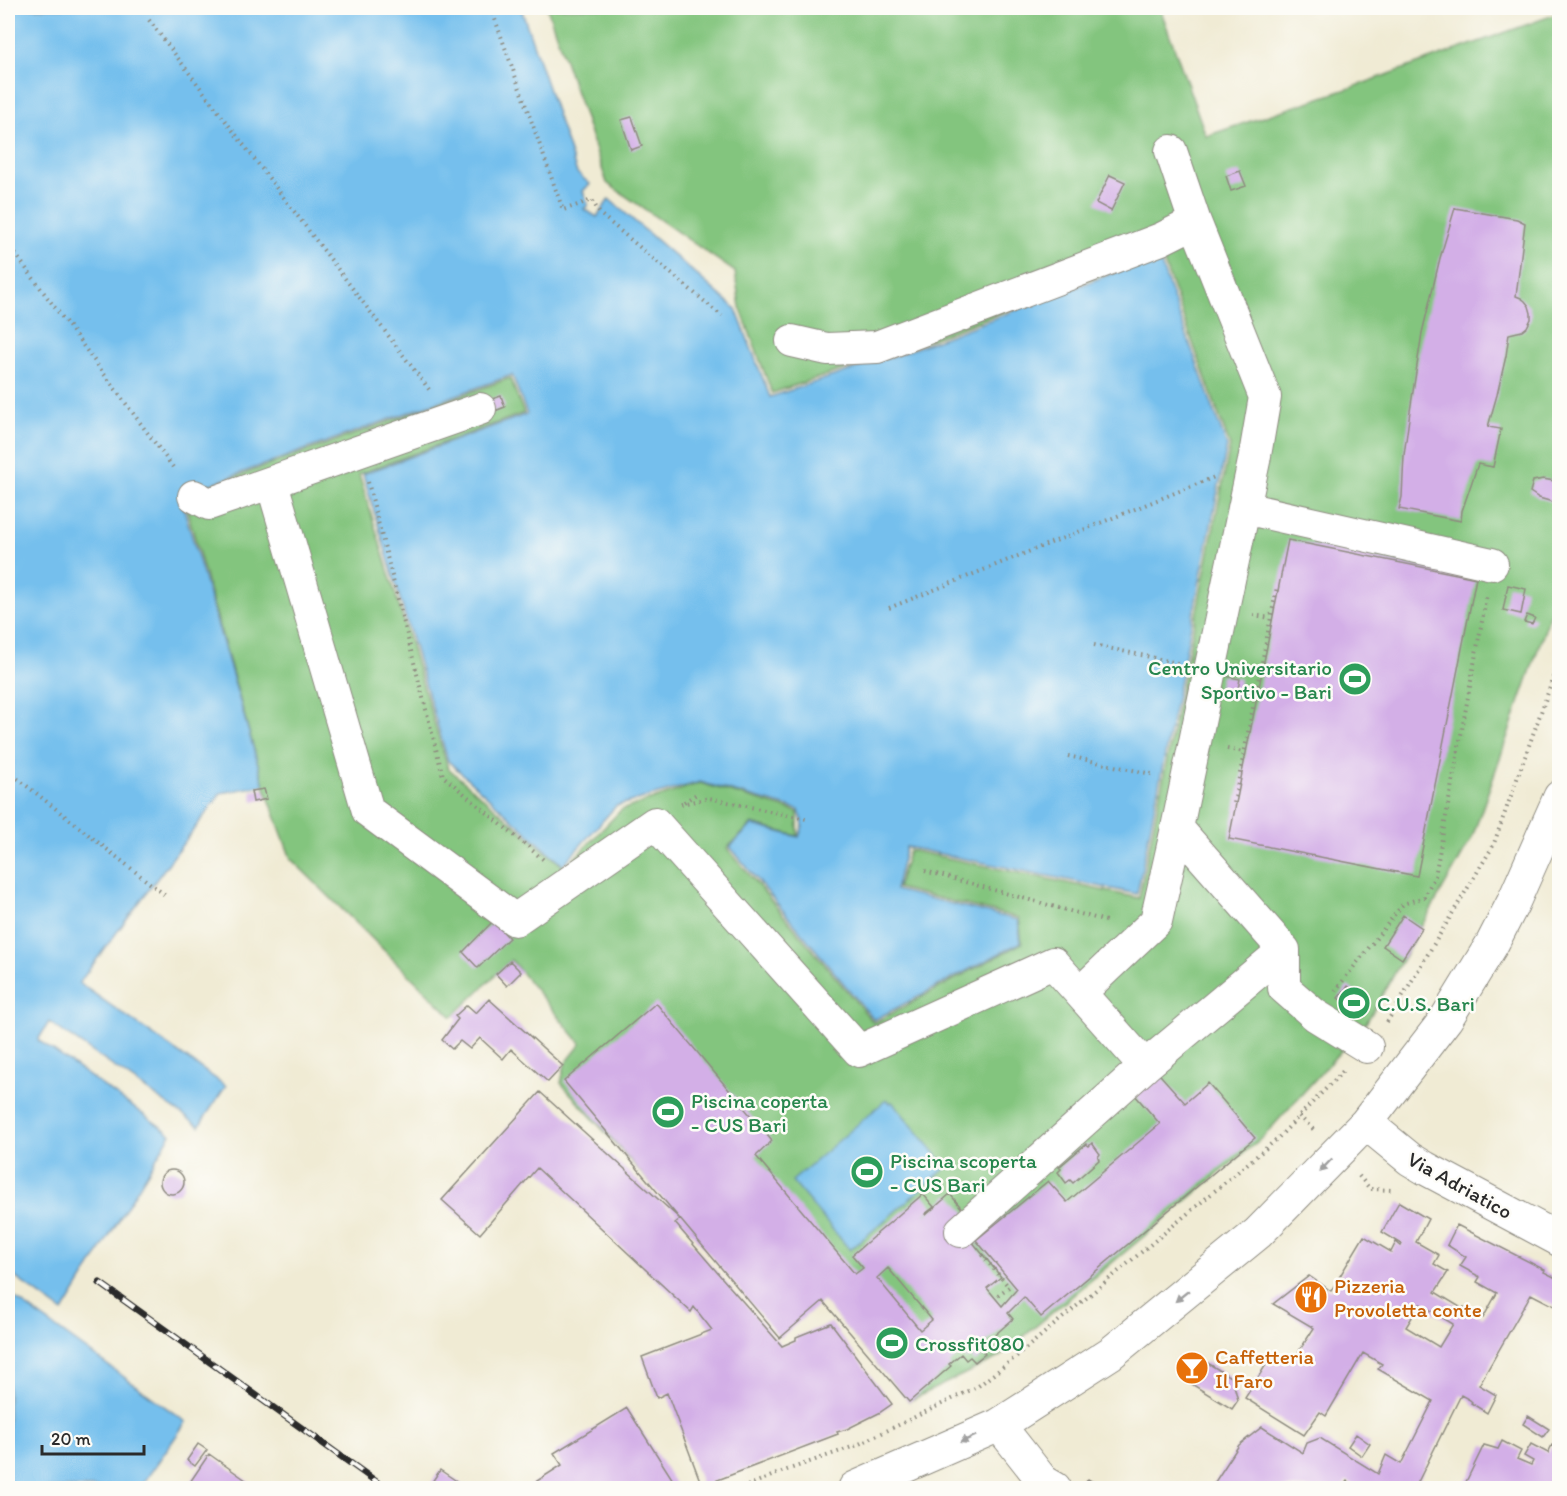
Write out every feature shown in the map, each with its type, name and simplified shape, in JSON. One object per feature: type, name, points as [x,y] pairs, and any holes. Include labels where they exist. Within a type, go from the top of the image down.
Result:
[{"type":"main road","points":[[855,1488],[999,1425],[1111,1353],[1258,1233],[1366,1123],[1419,1056],[1465,990],[1513,903],[1560,797]]},
{"type":"main road","name":"Via Adriatico","points":[[1366,1123],[1410,1159],[1560,1240]]},
{"type":"street","points":[[1080,993],[1156,921],[1254,461],[1265,397],[1195,222],[1172,152]]},
{"type":"street","points":[[792,341],[826,349],[877,347],[1161,239],[1195,222]]},
{"type":"street","points":[[195,496],[209,504],[480,409]]},
{"type":"street","points":[[272,483],[368,811],[515,920],[655,823],[859,1052],[1053,963],[1144,1066]]},
{"type":"street","points":[[1244,508],[1492,564]]},
{"type":"street","points":[[1177,828],[1284,950],[1284,988],[1315,1015],[1375,1038]]},
{"type":"street","points":[[961,1231],[1144,1066],[1284,950]]},
{"type":"street","points":[[999,1425],[1043,1481],[1055,1488]]},
{"type":"path","points":[[491,8],[563,210],[592,200],[600,214],[722,316]]},
{"type":"path","points":[[149,20],[432,393]]},
{"type":"path","points":[[8,244],[195,496]]},
{"type":"path","points":[[889,608],[1254,461]]},
{"type":"path","points":[[366,473],[443,776],[552,868]]},
{"type":"path","points":[[1315,1015],[1403,904],[1424,897],[1435,876],[1492,564]]},
{"type":"path","points":[[1234,804],[1277,587]]},
{"type":"path","points":[[1254,615],[1270,618]]},
{"type":"path","points":[[1094,645],[1210,670]]},
{"type":"path","points":[[742,1488],[855,1446],[977,1387],[1277,1139],[1375,1038],[1493,846],[1560,659]]},
{"type":"path","points":[[1226,749],[1244,752]]},
{"type":"path","points":[[1068,756],[1187,782]]},
{"type":"path","points":[[8,771],[166,896]]},
{"type":"path","points":[[675,805],[709,798],[806,819]]},
{"type":"path","points":[[925,871],[1144,932]]},
{"type":"path","points":[[961,1231],[1009,1287],[995,1297]]},
{"type":"green space","name":"Centro Universitario Sportivo - Bari","points":[[547,8],[1160,8],[1206,136],[1356,86],[1559,13],[1559,589],[1472,838],[1366,1023],[1264,1136],[999,1357],[909,1401],[823,1299],[683,1219],[561,1083],[565,1064],[581,1044],[511,960],[452,1017],[291,859],[264,785],[183,496],[510,378],[524,413],[359,474],[448,768],[565,868],[621,810],[700,783],[798,812],[798,836],[752,824],[727,848],[874,1023],[1022,943],[1019,918],[897,888],[909,850],[1139,898],[1230,446],[1160,252],[900,351],[772,393],[740,307],[735,272],[607,183]]},
{"type":"water","points":[[8,8],[521,8],[577,173],[590,184],[583,191],[588,205],[584,209],[597,217],[609,199],[736,309],[770,397],[900,354],[1158,256],[1227,446],[1137,894],[906,847],[895,890],[1018,920],[1021,942],[874,1020],[730,847],[752,825],[799,837],[803,825],[799,810],[700,782],[616,806],[563,865],[448,761],[363,474],[527,414],[512,375],[180,495],[264,785],[221,793],[79,983],[226,1086],[199,1126],[49,1022],[38,1040],[171,1134],[63,1312],[8,1272]]},
{"type":"water","name":"Piscina scoperta - CUS Bari","points":[[887,1099],[947,1167],[850,1250],[792,1181]]},
{"type":"water","points":[[8,1293],[186,1422],[140,1488],[8,1488]]},
{"type":"building","points":[[632,117],[642,146],[631,150],[621,120]]},
{"type":"building","points":[[1240,171],[1246,186],[1231,191],[1226,176]]},
{"type":"building","points":[[1110,175],[1125,182],[1111,211],[1096,203]]},
{"type":"building","points":[[1455,208],[1517,219],[1525,223],[1516,296],[1525,301],[1531,313],[1527,327],[1522,331],[1509,334],[1506,356],[1488,427],[1501,429],[1493,467],[1478,464],[1462,511],[1461,521],[1399,509],[1402,497],[1404,455],[1422,333]]},
{"type":"building","points":[[501,396],[505,407],[490,413],[486,401]]},
{"type":"building","points":[[1543,479],[1560,482],[1560,504],[1539,498],[1530,492],[1533,481]]},
{"type":"building","points":[[1288,540],[1476,578],[1417,876],[1229,839]]},
{"type":"building","points":[[1508,585],[1526,589],[1521,614],[1503,610]]},
{"type":"building","points":[[1527,615],[1535,618],[1532,624],[1524,622]]},
{"type":"building","points":[[1221,675],[1240,679],[1236,699],[1217,696]]},
{"type":"building","points":[[264,789],[267,799],[253,802],[251,791]]},
{"type":"building","points":[[1403,915],[1422,928],[1402,959],[1383,946]]},
{"type":"building","points":[[493,921],[509,938],[478,968],[463,952]]},
{"type":"building","points":[[510,961],[521,972],[507,986],[496,974]]},
{"type":"building","points":[[1348,986],[1368,1003],[1358,1016],[1338,998]]},
{"type":"building","points":[[489,999],[563,1066],[548,1082],[511,1049],[503,1059],[480,1038],[470,1049],[460,1041],[452,1049],[442,1040],[458,1019],[455,1016],[467,1005],[476,1013]]},
{"type":"building","points":[[656,1003],[772,1141],[756,1156],[855,1274],[863,1268],[852,1255],[923,1194],[934,1207],[926,1215],[950,1194],[973,1222],[963,1230],[1001,1277],[987,1288],[1002,1306],[1017,1289],[976,1240],[1048,1181],[1067,1202],[1160,1124],[1134,1094],[1145,1058],[1185,1103],[1208,1083],[1255,1138],[1041,1317],[1024,1297],[1008,1313],[1013,1319],[980,1348],[985,1354],[975,1362],[970,1357],[966,1360],[961,1354],[949,1364],[951,1366],[909,1402],[823,1301],[780,1338],[564,1081]],"holes":[[[888,1268],[932,1320],[920,1330],[877,1278]]]},
{"type":"building","points":[[540,1092],[680,1219],[675,1223],[782,1346],[796,1340],[796,1337],[831,1323],[892,1404],[879,1413],[837,1432],[838,1434],[702,1486],[667,1393],[657,1398],[642,1357],[712,1330],[694,1307],[691,1312],[537,1168],[480,1234],[442,1200]]},
{"type":"building","points":[[1092,1143],[1100,1154],[1099,1160],[1073,1183],[1070,1180],[1066,1183],[1058,1172],[1061,1169],[1059,1167],[1086,1144],[1089,1146]]},
{"type":"building","points":[[172,1170],[177,1171],[183,1177],[183,1187],[177,1193],[172,1194],[167,1193],[161,1187],[160,1182],[161,1177],[167,1171]]},
{"type":"building","points":[[1399,1202],[1428,1219],[1416,1242],[1439,1255],[1434,1264],[1448,1272],[1435,1292],[1483,1318],[1497,1293],[1477,1282],[1480,1277],[1460,1266],[1466,1257],[1447,1245],[1457,1225],[1560,1280],[1560,1309],[1531,1294],[1479,1385],[1496,1395],[1487,1413],[1461,1395],[1415,1488],[1359,1488],[1347,1481],[1342,1488],[1211,1488],[1239,1445],[1262,1427],[1303,1453],[1307,1443],[1320,1438],[1378,1474],[1386,1455],[1401,1464],[1433,1401],[1378,1369],[1382,1364],[1363,1353],[1326,1416],[1320,1412],[1304,1435],[1245,1398],[1274,1352],[1292,1362],[1314,1328],[1273,1304],[1309,1276],[1331,1291],[1364,1236],[1391,1252],[1396,1242],[1401,1246],[1402,1244],[1382,1232]],"holes":[[[1420,1304],[1453,1324],[1439,1347],[1406,1327]]]},
{"type":"building","points":[[1206,1362],[1232,1378],[1238,1400],[1232,1409],[1185,1380]]},
{"type":"building","points":[[627,1408],[678,1488],[526,1488],[562,1465],[554,1453]]},
{"type":"building","points":[[1528,1416],[1549,1429],[1543,1437],[1523,1424]]},
{"type":"building","points":[[1356,1434],[1370,1444],[1362,1456],[1348,1446]]},
{"type":"building","points":[[1502,1441],[1521,1451],[1517,1459],[1531,1465],[1533,1461],[1524,1456],[1531,1444],[1548,1453],[1552,1445],[1560,1449],[1560,1488],[1463,1488],[1484,1445],[1498,1449]]},
{"type":"building","points":[[198,1444],[207,1450],[195,1466],[187,1460]]},
{"type":"building","points":[[209,1454],[257,1488],[186,1488]]},
{"type":"building","points":[[440,1470],[467,1488],[428,1488]]},
{"type":"building","points":[[1088,1479],[1102,1488],[1082,1488]]},
{"type":"railway","points":[[100,1283],[385,1488]]},
{"type":"place","name":"Centro Universitario Sportivo - Bari","points":[[1355,679]]},
{"type":"place","name":"C.U.S. Bari","points":[[1354,1003]]},
{"type":"place","name":"Piscina coperta - CUS Bari","points":[[668,1112]]},
{"type":"place","name":"Piscina scoperta - CUS Bari","points":[[867,1172]]},
{"type":"place","name":"Pizzeria Provoletta conte","points":[[1311,1297]]},
{"type":"place","name":"Crossfit080","points":[[892,1343]]},
{"type":"place","name":"Caffetteria Il Faro","points":[[1192,1368]]}]
